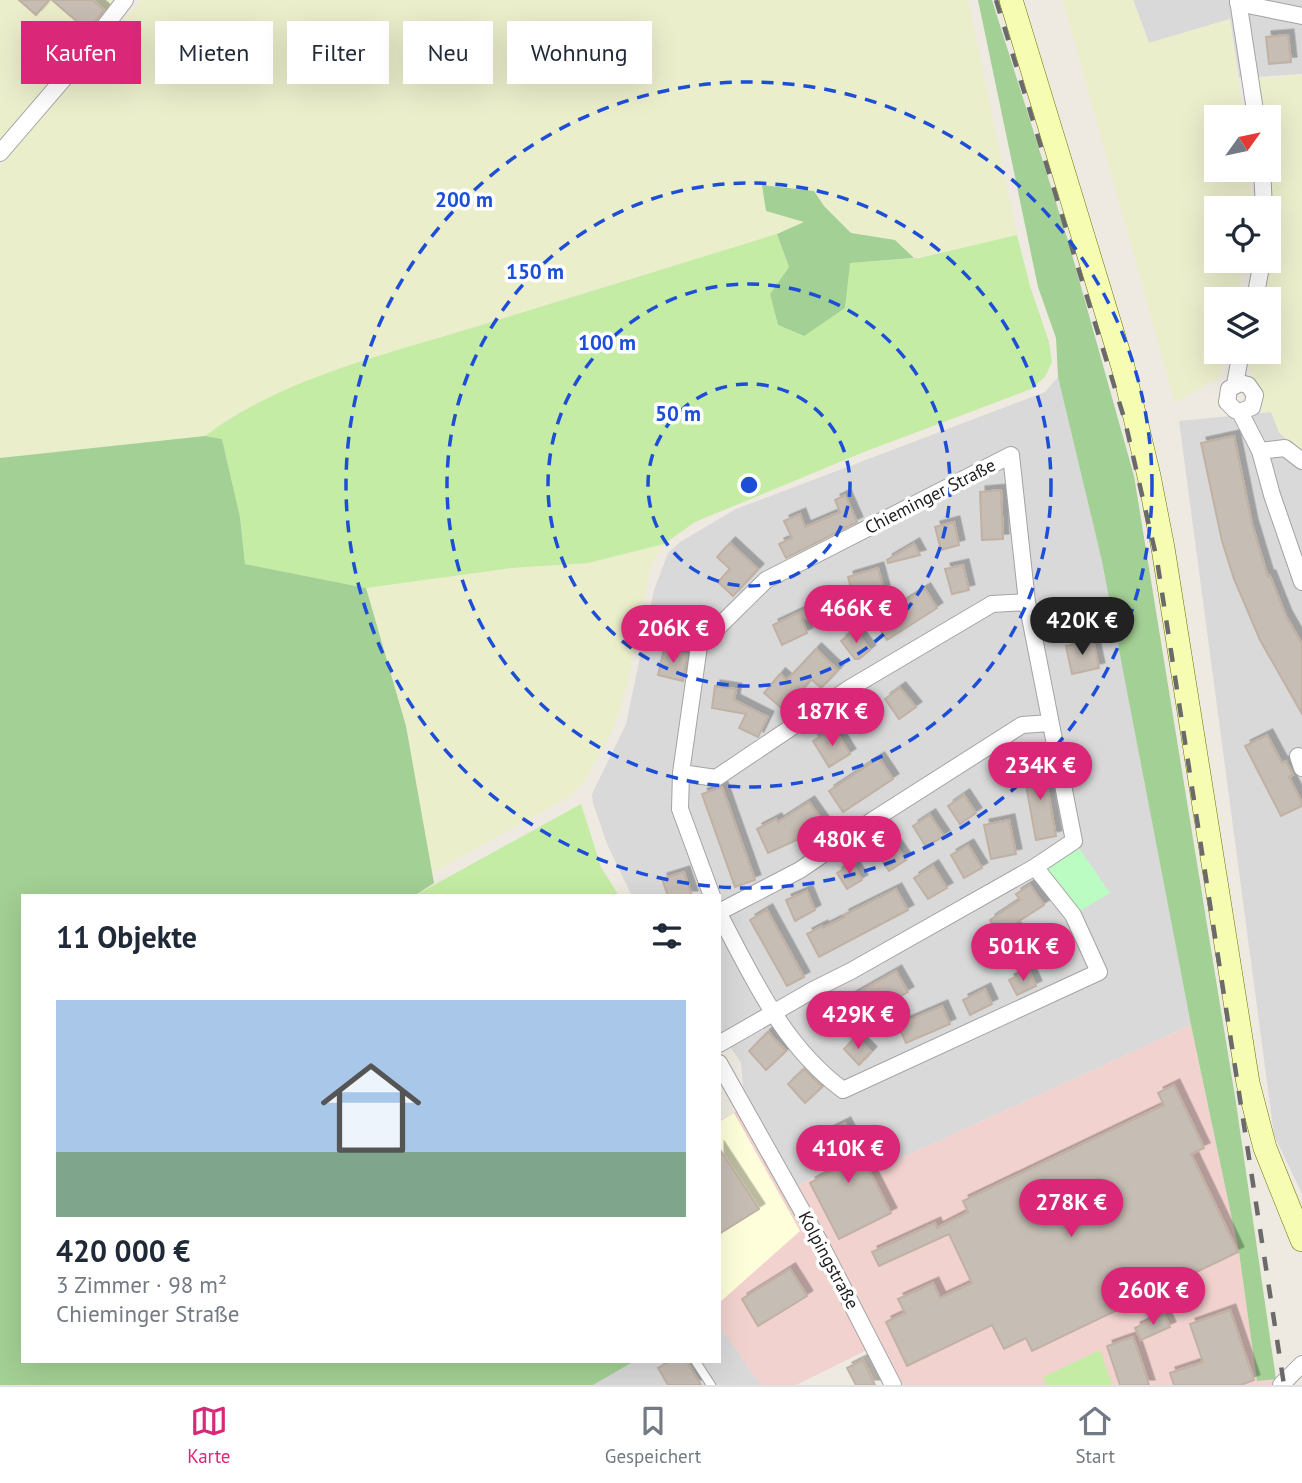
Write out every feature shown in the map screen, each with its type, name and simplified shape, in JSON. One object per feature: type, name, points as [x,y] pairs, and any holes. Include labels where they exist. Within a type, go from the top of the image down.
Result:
[{"type":"street","points":[[0,153],[67,75],[125,0]]},
{"type":"street","points":[[1012,0],[1119,353],[1145,455],[1163,548],[1248,1083],[1265,1148],[1295,1214],[1302,1240]]},
{"type":"street","points":[[1254,105],[1238,2],[1302,16]]},
{"type":"street","points":[[1239,364],[1235,384],[1248,385],[1255,395],[1252,407],[1240,412],[1260,451],[1302,582]]},
{"type":"street","points":[[1260,451],[1284,448],[1302,461]]},
{"type":"street","name":"Chieminger Straße","points":[[711,894],[680,809],[681,773],[699,646],[766,580],[1011,455],[1027,602],[1074,841],[1035,867],[721,1043]]},
{"type":"street","points":[[681,773],[716,778],[850,688],[992,604],[1027,602]]},
{"type":"street","points":[[721,912],[800,870],[1022,725],[1050,723]]},
{"type":"street","points":[[721,917],[772,1014],[818,1072],[843,1090],[1099,972],[1073,915],[1035,867]]},
{"type":"street","name":"Kolpingstraße","points":[[721,1067],[819,1241],[893,1385]]},
{"type":"street","points":[[1281,1385],[1302,1364]]},
{"type":"lane","points":[[697,1363],[710,1385]]},
{"type":"shaded area","points":[[0,0],[118,0],[103,21],[21,21],[21,84],[50,84],[0,142]]},
{"type":"shaded area","points":[[141,0],[968,0],[1017,235],[914,258],[895,240],[851,233],[824,206],[814,191],[763,185],[766,211],[805,222],[777,234],[325,375],[233,415],[205,436],[0,458],[0,166],[70,84],[141,84],[141,21],[123,21]]},
{"type":"shaded area","points":[[1063,0],[1133,0],[1149,43],[1230,19],[1241,105],[1204,105],[1204,182],[1250,182],[1251,196],[1204,196],[1204,273],[1243,273],[1240,287],[1204,287],[1204,364],[1222,364],[1219,378],[1175,403]]},
{"type":"shaded area","points":[[1133,0],[1302,0],[1302,74],[1239,78],[1230,19],[1149,43]]},
{"type":"shaded area","points":[[1302,75],[1302,455],[1279,432],[1271,412],[1263,412],[1249,364],[1281,364],[1281,287],[1260,287],[1265,273],[1281,273],[1281,196],[1269,196],[1269,182],[1281,182],[1281,105],[1257,105],[1254,79]]},
{"type":"shaded area","points":[[1058,377],[1102,558],[1191,1025],[893,1162],[881,1144],[791,1189],[745,1107],[741,1063],[721,1033],[721,894],[631,894],[607,844],[593,803],[592,794],[626,724],[654,590],[668,553],[680,542],[736,509],[1045,392]]},
{"type":"shaded area","points":[[1271,412],[1279,432],[1302,455],[1302,1194],[1274,1135],[1179,421]]},
{"type":"shaded area","points":[[664,544],[651,566],[627,685],[616,723],[584,783],[569,797],[432,873],[406,726],[366,588],[511,568],[588,563]]},
{"type":"shaded area","points":[[1191,1025],[1239,1252],[1257,1380],[1276,1379],[1296,1385],[892,1385],[871,1348],[796,1385],[761,1385],[721,1329],[721,1120],[745,1107],[791,1189],[882,1144],[893,1162]]},
{"type":"shaded area","points":[[734,1113],[800,1231],[721,1301],[721,1121]]},
{"type":"shaded area","points":[[721,1329],[762,1385],[593,1385],[631,1363],[721,1363]]},
{"type":"green space","points":[[978,0],[992,0],[1069,244],[1134,476],[1236,1103],[1276,1379],[1257,1381],[1239,1252],[1191,1025],[1102,561],[1058,377],[1056,338],[1038,287]]},
{"type":"green space","points":[[762,185],[814,191],[824,206],[851,233],[895,240],[914,258],[850,263],[845,308],[804,336],[778,325],[770,294],[789,267],[777,234],[804,222],[766,211]]},
{"type":"green space","points":[[777,234],[789,267],[770,294],[778,325],[803,336],[845,308],[849,263],[919,258],[1017,235],[1030,286],[1049,342],[1052,362],[1045,377],[1031,389],[864,452],[695,522],[664,544],[588,563],[511,568],[366,588],[245,564],[240,517],[222,439],[205,436],[233,417],[296,385],[364,360]]},
{"type":"green space","points":[[205,436],[222,439],[240,517],[245,564],[366,588],[406,726],[434,883],[417,894],[21,894],[21,1363],[631,1363],[593,1385],[0,1385],[0,458]]},
{"type":"green space","points":[[581,804],[601,867],[618,894],[418,894]]},
{"type":"green space","points":[[1074,841],[1110,893],[1073,915],[1035,867]]},
{"type":"green space","points":[[1100,1350],[1112,1385],[1046,1385],[1043,1377]]},
{"type":"building","points":[[19,0],[49,0],[36,15]]},
{"type":"building","points":[[52,0],[93,0],[104,10],[96,21],[76,21]]},
{"type":"building","points":[[1288,35],[1291,62],[1269,64],[1266,37]]},
{"type":"building","points":[[1234,436],[1252,524],[1268,577],[1270,576],[1286,616],[1302,644],[1302,714],[1260,640],[1234,579],[1222,541],[1201,443]]},
{"type":"building","points":[[1001,490],[1003,539],[982,540],[980,492]]},
{"type":"building","points":[[845,495],[857,522],[786,558],[779,544],[792,538],[784,521],[800,514],[805,527],[840,512],[835,500]]},
{"type":"building","points":[[954,522],[959,545],[941,550],[935,527]]},
{"type":"building","points":[[730,543],[758,569],[733,596],[718,582],[730,569],[717,557]]},
{"type":"building","points":[[914,544],[920,555],[888,563],[887,560]]},
{"type":"building","points":[[963,565],[969,590],[952,594],[945,569]]},
{"type":"building","points":[[878,568],[884,590],[854,598],[848,577]]},
{"type":"building","points":[[925,589],[937,608],[887,640],[872,618],[891,606],[893,609]]},
{"type":"building","points":[[838,594],[840,617],[802,619],[807,633],[782,645],[773,625],[813,606],[812,596]]},
{"type":"building","points":[[855,630],[870,650],[859,659],[855,659],[841,641]]},
{"type":"building","points":[[1093,640],[1099,668],[1072,674],[1066,646]]},
{"type":"building","points":[[664,649],[687,655],[683,681],[658,675]]},
{"type":"building","points":[[816,649],[838,670],[821,688],[811,679],[784,710],[764,693],[780,674],[787,680]]},
{"type":"building","points":[[715,686],[736,689],[734,700],[768,717],[758,737],[739,728],[746,714],[712,708]]},
{"type":"building","points":[[900,688],[916,707],[899,719],[885,699]]},
{"type":"building","points":[[834,728],[850,754],[829,767],[813,741]]},
{"type":"building","points":[[1267,735],[1282,763],[1286,761],[1293,775],[1289,777],[1302,803],[1302,806],[1281,816],[1245,746]]},
{"type":"building","points":[[879,758],[893,779],[843,812],[829,791]]},
{"type":"building","points":[[1043,765],[1056,836],[1036,840],[1023,769]]},
{"type":"building","points":[[722,787],[755,880],[735,887],[702,794]]},
{"type":"building","points":[[964,795],[976,813],[960,824],[948,806]]},
{"type":"building","points":[[809,802],[826,826],[803,842],[801,838],[768,853],[757,829],[776,819],[778,822]]},
{"type":"building","points":[[930,815],[944,836],[926,847],[913,826]]},
{"type":"building","points":[[1009,820],[1016,854],[991,859],[984,825]]},
{"type":"building","points":[[892,840],[906,860],[889,871],[876,852]]},
{"type":"building","points":[[968,845],[982,868],[964,878],[951,855]]},
{"type":"building","points":[[852,864],[862,880],[847,889],[837,873]]},
{"type":"building","points":[[933,866],[947,888],[928,899],[914,878]]},
{"type":"building","points":[[684,872],[691,894],[667,894],[662,879]]},
{"type":"building","points":[[1030,885],[1044,905],[1013,925],[1018,933],[1000,945],[994,935],[998,933],[990,920],[1020,900],[1016,894]]},
{"type":"building","points":[[896,889],[908,910],[819,957],[807,934]]},
{"type":"building","points":[[807,891],[815,910],[795,921],[786,900]]},
{"type":"building","points":[[767,910],[804,977],[787,986],[750,920]]},
{"type":"building","points":[[1029,970],[1036,986],[1017,995],[1009,980]]},
{"type":"building","points":[[896,971],[908,992],[858,1021],[845,1000]]},
{"type":"building","points":[[985,989],[992,1004],[970,1015],[963,1000]]},
{"type":"building","points":[[942,1006],[950,1024],[906,1043],[898,1025]]},
{"type":"building","points":[[768,1032],[786,1051],[766,1070],[749,1051]]},
{"type":"building","points":[[856,1037],[871,1052],[859,1065],[844,1049]]},
{"type":"building","points":[[804,1069],[822,1087],[805,1103],[788,1084]]},
{"type":"building","points":[[1174,1085],[1204,1148],[1191,1154],[1238,1252],[1032,1351],[1026,1338],[1004,1349],[992,1325],[907,1366],[886,1322],[905,1313],[898,1299],[933,1283],[940,1298],[972,1283],[949,1234],[879,1266],[872,1252],[935,1223],[937,1228],[968,1212],[963,1201],[1164,1105],[1158,1093]]},
{"type":"building","points":[[845,1123],[891,1213],[839,1239],[810,1183],[834,1170],[817,1137]]},
{"type":"building","points":[[721,1151],[759,1209],[721,1233]]},
{"type":"building","points":[[790,1269],[807,1296],[758,1326],[742,1299]]},
{"type":"building","points":[[1230,1310],[1254,1380],[1241,1385],[1174,1385],[1170,1373],[1203,1362],[1190,1324]]},
{"type":"building","points":[[1164,1314],[1170,1327],[1141,1340],[1135,1328]]},
{"type":"building","points":[[1133,1337],[1149,1385],[1120,1385],[1107,1346]]},
{"type":"building","points":[[863,1360],[875,1385],[856,1385],[847,1368]]},
{"type":"building","points":[[667,1363],[688,1363],[701,1385],[668,1385],[658,1368]]},
{"type":"railway","points":[[996,0],[1125,421],[1157,560],[1284,1385]]}]
